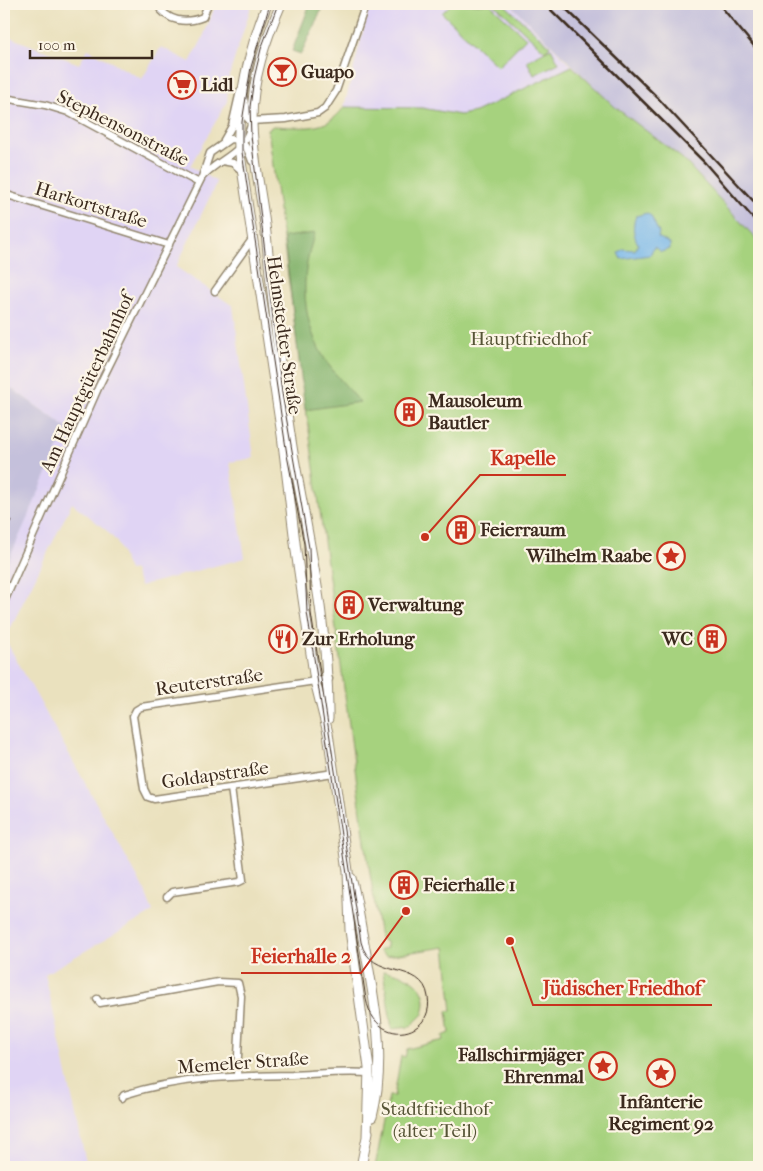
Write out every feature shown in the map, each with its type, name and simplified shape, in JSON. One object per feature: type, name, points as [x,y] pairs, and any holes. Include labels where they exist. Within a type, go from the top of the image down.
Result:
[{"type":"main road","name":"Helmstedter Straße","points":[[268,4],[255,40],[244,87],[241,144],[243,173],[284,448],[300,584],[315,681],[328,733],[348,871],[350,930],[369,1070],[367,1137]]},
{"type":"main road","name":"Helmstedter Straße","points":[[281,4],[260,62],[253,102],[252,121],[271,294],[291,436],[313,553],[329,680],[328,733]]},
{"type":"main road","points":[[300,584],[316,582]]},
{"type":"main road","name":"Helmstedter Straße","points":[[348,871],[355,892],[369,966],[379,1049],[379,1075],[373,1112],[360,1167]]},
{"type":"main road","points":[[373,1112],[374,1088],[369,1070],[373,1055],[379,1049]]},
{"type":"street","points":[[158,4],[161,10],[174,19],[192,21],[203,17],[208,4]]},
{"type":"street","points":[[241,144],[252,121],[309,115],[325,108],[336,91],[363,12]]},
{"type":"street","name":"Helmstedter Straße","points":[[244,87],[247,118],[252,121]]},
{"type":"street","name":"Helmstedter Straße","points":[[222,143],[232,128],[238,96],[244,87]]},
{"type":"street","name":"Stephensonstraße","points":[[4,98],[45,105],[68,112],[200,180]]},
{"type":"street","points":[[222,143],[230,139],[241,144],[259,179]]},
{"type":"street","name":"Am Hauptgüterbahnhof","points":[[4,602],[99,386],[200,180],[207,157],[222,143]]},
{"type":"street","name":"Am Hauptgüterbahnhof","points":[[200,180],[212,166],[241,144]]},
{"type":"street","points":[[221,161],[235,164],[243,173]]},
{"type":"street","name":"Harkortstraße","points":[[4,194],[169,245]]},
{"type":"street","points":[[215,291],[253,238]]},
{"type":"street","name":"Reuterstraße","points":[[138,750],[133,716],[136,710],[141,707],[329,680]]},
{"type":"street","name":"Goldapstraße","points":[[138,750],[144,789],[148,797],[154,799],[334,773]]},
{"type":"street","points":[[167,897],[172,892],[243,880],[231,788]]},
{"type":"street","points":[[97,999],[100,1002],[218,982],[238,983],[241,996],[237,1076]]},
{"type":"street","name":"Memeler Straße","points":[[122,1098],[137,1091],[168,1083],[237,1076],[369,1070]]},
{"type":"shaded area","points":[[216,4],[252,4],[228,79],[227,102],[190,166],[217,182],[176,267],[233,306],[254,458],[230,462],[245,558],[140,586],[134,570],[129,571],[117,542],[106,530],[72,503],[5,639],[145,891],[153,912],[45,974],[87,1167],[4,1167],[4,569],[67,428],[4,383],[4,35],[79,64],[88,49],[142,79],[161,47],[190,62],[202,40]]},
{"type":"shaded area","points":[[361,4],[510,4],[572,66],[488,108],[460,115],[422,108],[344,107],[367,15],[359,8]]},
{"type":"shaded area","points":[[510,4],[759,4],[759,242],[683,159],[615,107]]},
{"type":"shaded area","points":[[4,383],[67,428],[4,571]]},
{"type":"green space","points":[[310,4],[324,4],[301,54],[292,51]]},
{"type":"green space","points":[[451,4],[490,4],[526,38],[498,67],[442,13]]},
{"type":"green space","points":[[494,4],[504,4],[550,46],[545,51]]},
{"type":"green space","points":[[551,48],[559,63],[534,75],[527,61]]},
{"type":"green space","name":"Hauptfriedhof","points":[[572,66],[615,107],[683,159],[759,242],[759,1167],[375,1167],[389,1096],[394,1096],[401,1056],[405,1057],[407,1049],[444,1040],[443,1036],[450,1033],[447,1011],[452,1011],[445,947],[386,956],[380,952],[380,950],[387,948],[386,942],[380,938],[364,835],[268,129],[273,126],[313,127],[321,125],[337,115],[344,107],[422,108],[460,115],[475,112]]},
{"type":"green space","points":[[315,233],[306,266],[305,283],[305,300],[312,333],[328,364],[360,402],[305,410],[284,237]]},
{"type":"green space","points":[[383,971],[409,978],[421,988],[425,1004],[423,1014],[410,1027],[392,1029]]},
{"type":"water","points":[[647,213],[651,216],[659,233],[658,237],[670,244],[670,249],[661,252],[654,247],[650,255],[621,259],[618,253],[623,249],[635,250],[638,244],[634,230],[636,216]]},
{"type":"tram line","points":[[270,4],[251,67],[242,122],[242,152],[287,455],[304,544],[307,612],[366,999],[372,1015],[381,1026],[392,1031],[403,1032],[414,1029],[423,1021],[428,1011],[428,997],[424,986],[417,978],[375,962],[366,954],[361,942],[311,613],[309,548],[282,393],[251,136],[250,107],[261,49],[278,4]]},
{"type":"railway","points":[[545,4],[705,163],[759,225]]},
{"type":"railway","points":[[561,4],[658,98],[759,207]]},
{"type":"railway","points":[[719,4],[759,52]]},
{"type":"railway","points":[[4,515],[11,521]]},
{"type":"place","name":"Guapo","points":[[282,72]]},
{"type":"place","name":"Lidl","points":[[182,85]]},
{"type":"place","name":"Mausoleum Bautler","points":[[409,412]]},
{"type":"place","name":"Feierraum","points":[[461,530]]},
{"type":"place","name":"Kapelle","points":[[425,537]]},
{"type":"place","name":"Wilhelm Raabe","points":[[671,556]]},
{"type":"place","name":"Verwaltung","points":[[349,605]]},
{"type":"place","name":"Zur Erholung","points":[[283,639]]},
{"type":"place","name":"WC","points":[[712,639]]},
{"type":"place","name":"Feierhalle 1","points":[[404,885]]},
{"type":"place","name":"Feierhalle 2","points":[[406,911]]},
{"type":"place","name":"Jüdischer Friedhof","points":[[510,941]]},
{"type":"place","name":"Fallschirmjäger Ehrenmal","points":[[603,1066]]},
{"type":"place","name":"Infanterie Regiment 92","points":[[661,1073]]},
{"type":"park label","name":"Stadtfriedhof (alter Teil)","points":[[435,1120]]}]
